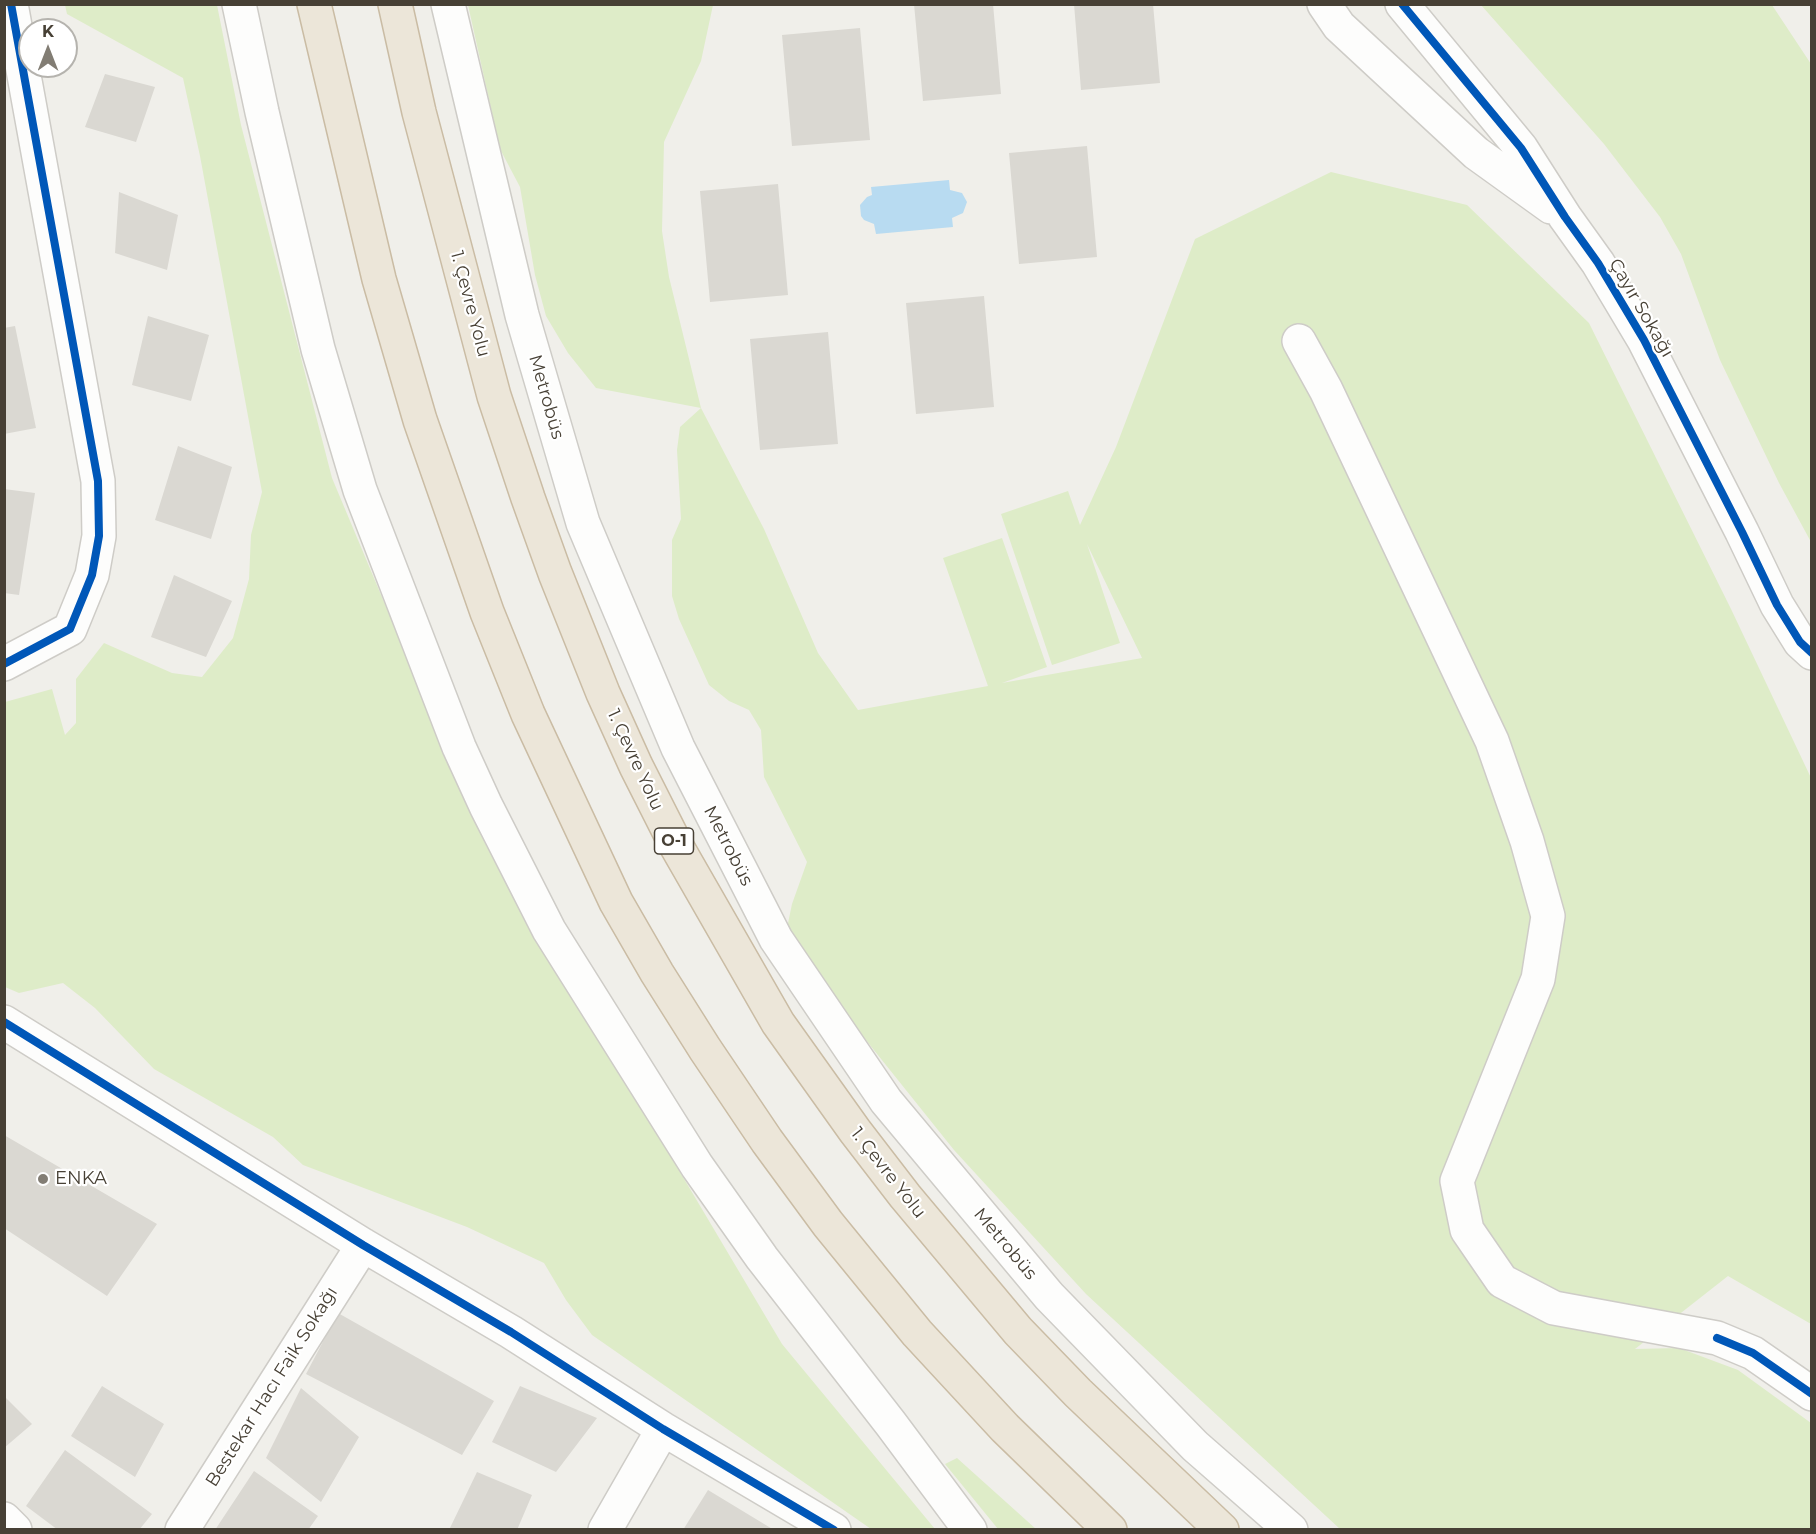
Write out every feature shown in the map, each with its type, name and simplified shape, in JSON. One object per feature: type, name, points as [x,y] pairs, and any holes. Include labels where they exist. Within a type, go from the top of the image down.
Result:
[{"type":"highway","points":[[314,4],[379,279],[420,420],[487,612],[528,714],[616,902],[705,1049],[767,1141],[828,1224],[916,1333],[1005,1428],[1110,1530]]},
{"type":"highway","name":"1. Çevre Yolu","points":[[395,4],[419,112],[502,418],[555,573],[603,693],[636,766],[677,847],[778,1023],[855,1131],[905,1196],[960,1263],[1078,1393],[1222,1530]]},
{"type":"street","points":[[4,664],[70,629],[92,575],[99,536],[98,482],[11,4]]},
{"type":"street","points":[[239,4],[318,350],[360,490],[459,747],[486,806],[549,930],[697,1166],[762,1258],[970,1530]]},
{"type":"street","name":"Metrobüs","points":[[448,4],[522,315],[583,524],[678,748],[776,939],[886,1101],[1049,1296],[1195,1446],[1291,1530]]},
{"type":"street","name":"Çayır Sokağı","points":[[1324,4],[1340,26],[1476,153],[1564,217]]},
{"type":"street","name":"Çayır Sokağı","points":[[1402,4],[1521,148],[1564,217],[1598,263],[1644,340],[1777,605],[1800,642],[1812,653]]},
{"type":"street","points":[[1299,341],[1331,401],[1492,741],[1527,841],[1548,916],[1538,979],[1457,1181],[1467,1230],[1502,1281],[1554,1308],[1717,1338],[1753,1353],[1812,1394]]},
{"type":"street","points":[[4,1022],[363,1245],[511,1332],[663,1429],[834,1530]]},
{"type":"street","name":"Bestekar Hacı Faik Sokağı","points":[[182,1530],[363,1245]]},
{"type":"street","points":[[605,1530],[663,1429]]},
{"type":"street","points":[[4,1519],[15,1530]]},
{"type":"green space","points":[[65,5],[217,5],[241,125],[332,478],[486,845],[782,1344],[935,1529],[871,1529],[592,1335],[566,1300],[544,1263],[467,1227],[303,1165],[273,1137],[154,1069],[95,1008],[63,983],[19,993],[5,987],[5,702],[52,689],[65,735],[76,723],[76,679],[104,643],[172,673],[202,677],[233,638],[249,579],[251,535],[262,492],[200,156],[183,78],[78,18],[67,14]]},
{"type":"green space","points":[[468,5],[713,5],[701,61],[664,142],[662,231],[669,277],[701,408],[596,388],[568,353],[546,316],[535,275],[520,187],[500,149]]},
{"type":"green space","points":[[1481,5],[1772,5],[1811,64],[1811,542],[1779,483],[1720,360],[1681,254],[1660,217],[1604,144]]},
{"type":"green space","points":[[1331,172],[1467,205],[1589,323],[1731,609],[1812,780],[1811,1324],[1728,1276],[1635,1349],[1679,1348],[1738,1370],[1811,1423],[1811,1529],[1340,1529],[1086,1294],[954,1150],[813,974],[787,928],[792,904],[807,862],[764,777],[761,730],[749,710],[729,701],[709,685],[679,619],[672,596],[672,540],[681,519],[677,450],[680,427],[701,408],[764,529],[818,653],[858,710],[988,686],[943,558],[1002,538],[1047,667],[1002,683],[1142,658],[1087,544],[1120,643],[1052,665],[1001,514],[1068,491],[1080,525],[1116,447],[1195,239]]},
{"type":"green space","points":[[957,1458],[1036,1529],[998,1529],[945,1464]]},
{"type":"water","points":[[949,180],[950,190],[962,193],[967,202],[963,213],[952,218],[953,227],[876,234],[874,224],[864,220],[861,216],[860,205],[872,195],[871,187]]},
{"type":"building","points":[[914,4],[993,4],[1001,94],[923,101]]},
{"type":"building","points":[[1074,4],[1153,4],[1160,83],[1081,90]]},
{"type":"building","points":[[860,28],[870,140],[792,146],[782,35]]},
{"type":"building","points":[[105,74],[155,87],[136,142],[85,127]]},
{"type":"building","points":[[1087,146],[1097,257],[1019,264],[1009,153]]},
{"type":"building","points":[[778,184],[788,295],[710,302],[700,191]]},
{"type":"building","points":[[119,192],[178,215],[167,270],[115,253]]},
{"type":"building","points":[[984,296],[994,407],[916,414],[906,303]]},
{"type":"building","points":[[148,316],[209,335],[191,401],[132,385]]},
{"type":"building","points":[[15,326],[36,428],[4,434],[4,328]]},
{"type":"building","points":[[828,332],[838,444],[760,450],[750,339]]},
{"type":"building","points":[[178,446],[232,467],[211,539],[155,520]]},
{"type":"building","points":[[4,489],[35,493],[19,595],[4,593]]},
{"type":"building","points":[[174,575],[232,601],[206,657],[151,637]]},
{"type":"building","name":"ENKA","points":[[4,1135],[157,1224],[107,1296],[4,1228]]},
{"type":"building","points":[[338,1313],[494,1401],[462,1455],[306,1374]]},
{"type":"building","points":[[102,1386],[164,1424],[135,1477],[71,1436]]},
{"type":"building","points":[[520,1386],[597,1418],[556,1472],[492,1442]]},
{"type":"building","points":[[301,1388],[359,1437],[321,1502],[266,1458]]},
{"type":"building","points":[[4,1396],[32,1424],[4,1448]]},
{"type":"building","points":[[65,1450],[152,1514],[139,1530],[58,1530],[26,1506]]},
{"type":"building","points":[[254,1471],[318,1516],[308,1530],[215,1530]]},
{"type":"building","points":[[477,1472],[532,1495],[517,1530],[449,1530]]},
{"type":"building","points":[[708,1490],[774,1530],[683,1530]]},
{"type":"cycle path","points":[[4,664],[70,629],[92,575],[99,536],[98,481],[11,4]]},
{"type":"cycle path","points":[[1402,4],[1521,148],[1565,217],[1598,263],[1644,340],[1777,605],[1800,642],[1812,653]]},
{"type":"cycle path","points":[[4,1022],[363,1245],[511,1332],[663,1429],[834,1530]]},
{"type":"cycle path","points":[[1717,1338],[1753,1353],[1812,1394]]},
{"type":"place","name":"ENKA","points":[[43,1179]]}]
